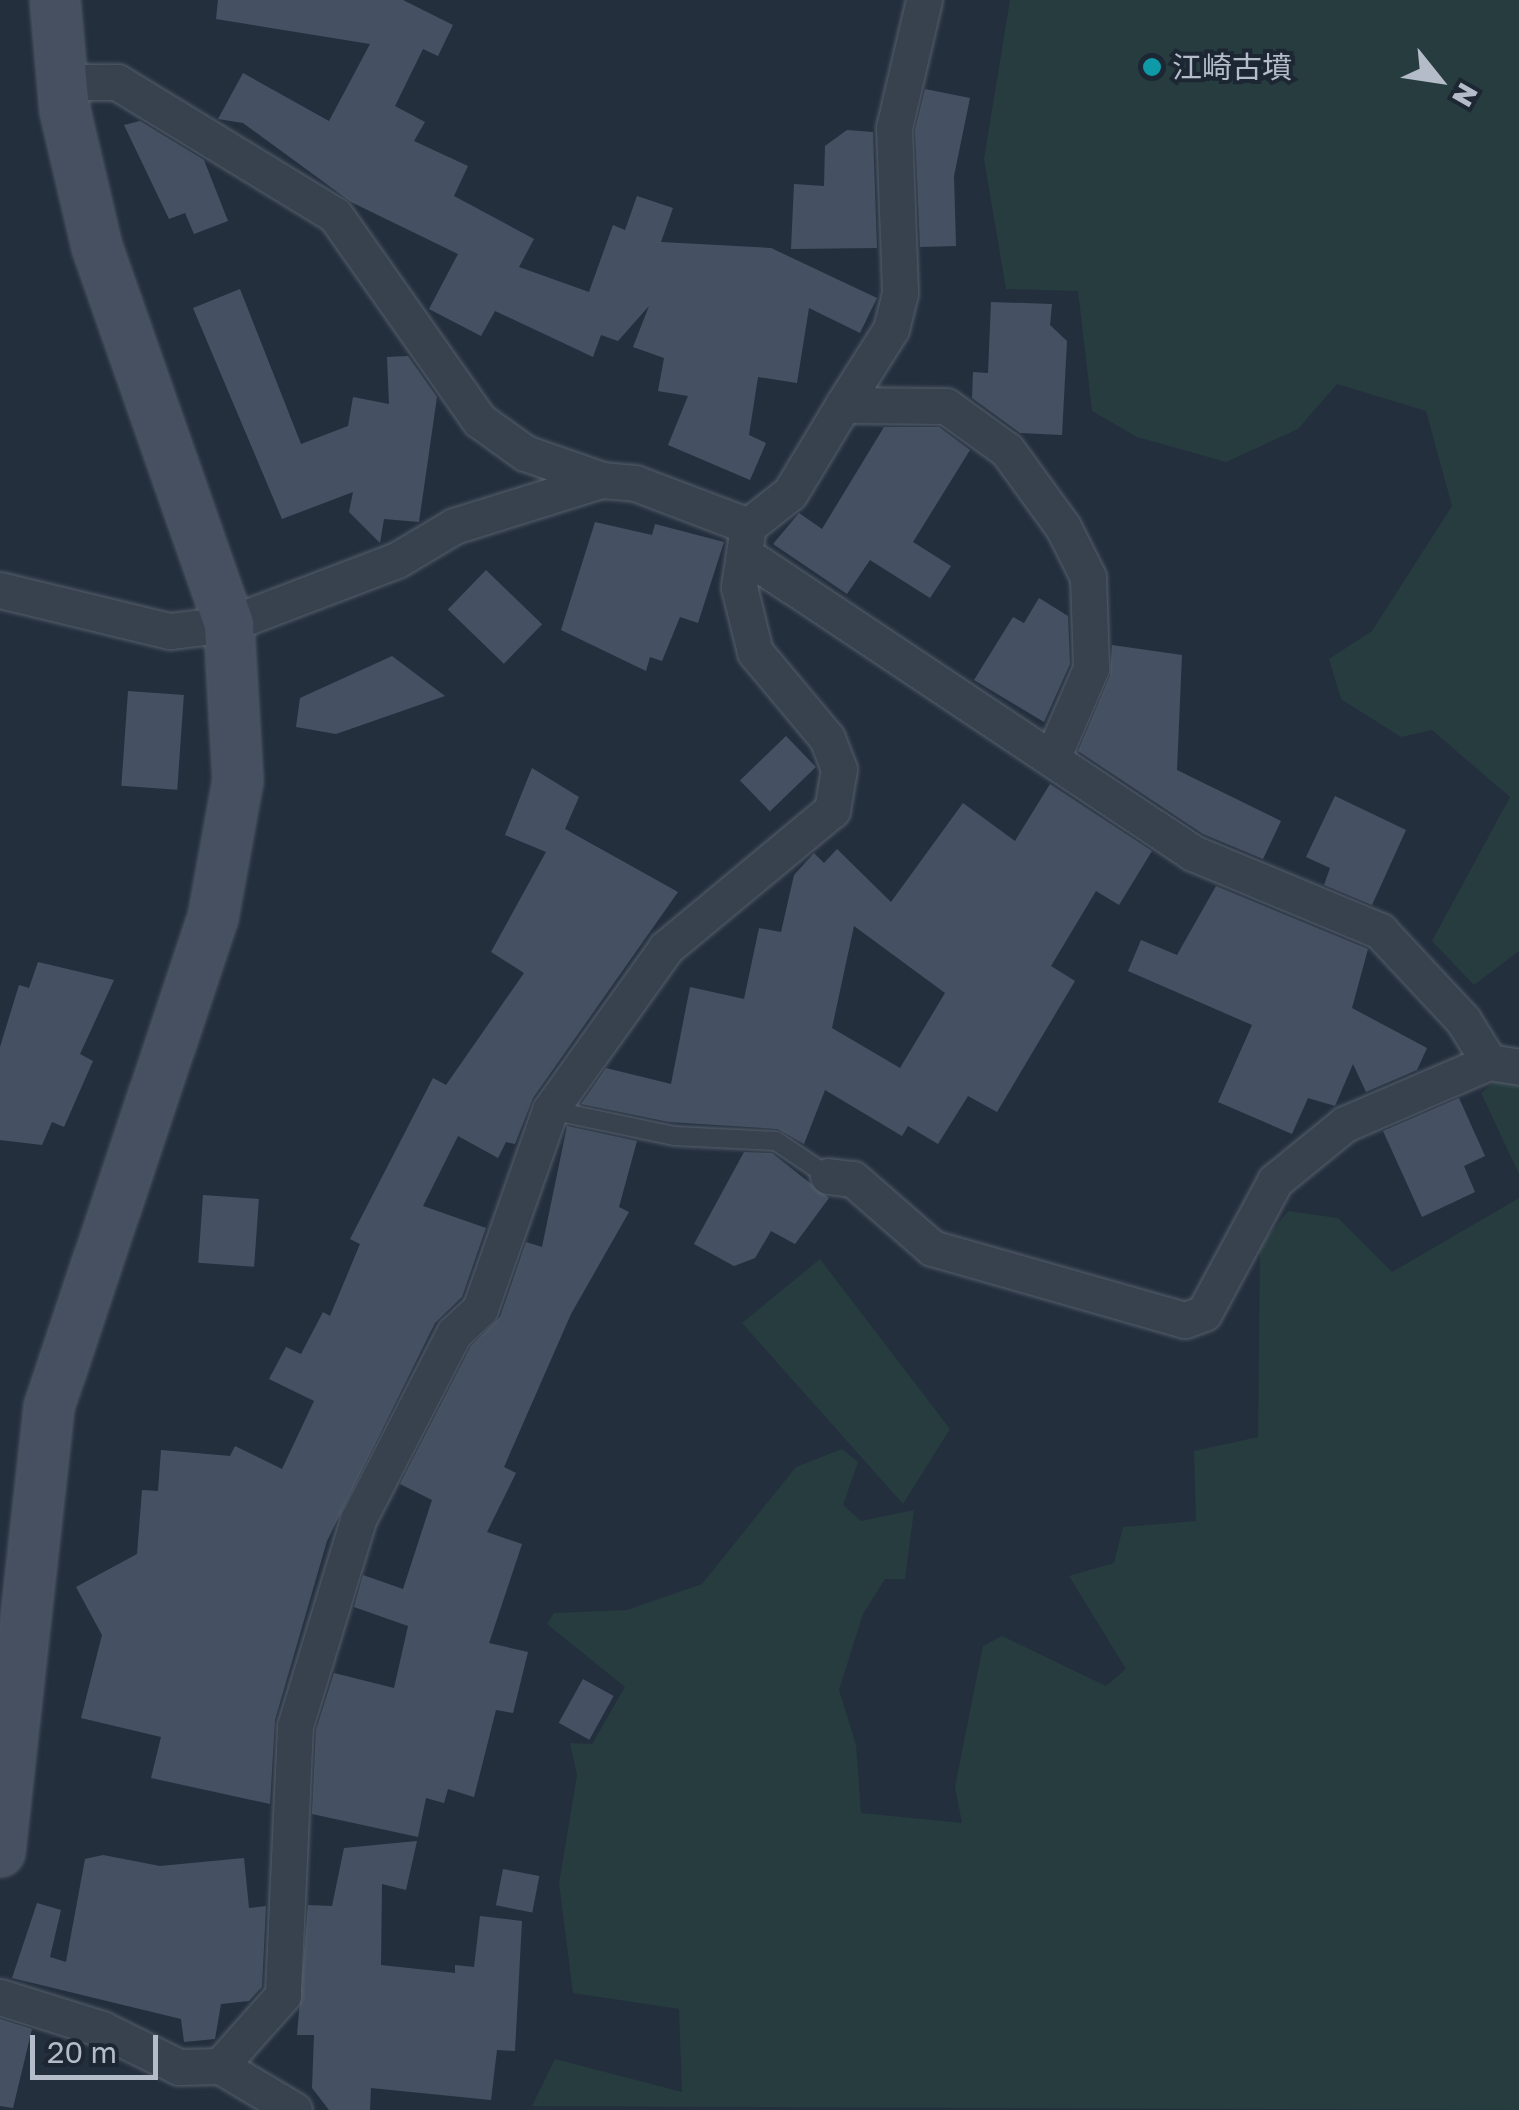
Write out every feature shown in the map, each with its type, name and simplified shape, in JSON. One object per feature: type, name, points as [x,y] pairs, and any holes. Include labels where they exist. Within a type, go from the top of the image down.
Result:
[{"type":"street","points":[[0,1852],[13,1622],[49,1407],[223,878],[238,744],[229,624],[96,247],[62,82],[55,0]]},
{"type":"street","points":[[220,2066],[282,1994],[295,1726],[358,1520],[454,1332],[480,1310],[550,1110],[666,948],[805,842],[832,810],[839,768],[827,738],[755,652],[742,614],[749,542],[790,493],[891,329],[900,293],[894,128],[924,0]]},
{"type":"street","points":[[62,82],[118,82],[336,215],[480,420],[525,453],[602,480],[749,542],[1192,853],[1380,931],[1504,1065],[1345,1124],[1274,1180],[1204,1312],[1185,1320],[932,1248],[853,1179],[828,1176]]},
{"type":"street","points":[[843,405],[946,406],[1007,450],[1064,527],[1088,578],[1091,668],[1052,758]]},
{"type":"street","points":[[0,590],[170,631],[229,624],[397,560],[454,526],[602,480]]},
{"type":"street","points":[[0,1997],[102,2029],[179,2068],[220,2066],[294,2110]]},
{"type":"lane","points":[[550,1110],[674,1136],[776,1141],[828,1176]]},
{"type":"green space","points":[[1010,0],[1519,0],[1519,951],[1474,985],[1432,941],[1510,797],[1432,730],[1401,737],[1341,699],[1329,659],[1372,631],[1452,506],[1426,411],[1337,384],[1298,429],[1226,462],[1137,437],[1092,411],[1078,291],[1006,289],[984,159]]},
{"type":"green space","points":[[1519,1061],[1519,1174],[1481,1093]]},
{"type":"green space","points":[[1519,1198],[1519,2110],[532,2106],[555,2059],[682,2092],[679,2009],[573,1993],[559,1883],[577,1775],[570,1743],[592,1744],[625,1687],[547,1624],[554,1613],[627,1610],[702,1584],[796,1467],[842,1449],[858,1462],[843,1505],[861,1521],[914,1510],[905,1579],[885,1579],[863,1614],[839,1690],[856,1745],[861,1813],[962,1823],[955,1787],[983,1646],[1002,1636],[1106,1686],[1126,1669],[1069,1576],[1114,1563],[1123,1527],[1196,1521],[1194,1451],[1258,1437],[1260,1246],[1288,1211],[1338,1218],[1392,1272]]},
{"type":"green space","points":[[820,1259],[950,1429],[903,1504],[742,1323]]},
{"type":"building","points":[[218,0],[403,0],[453,25],[438,56],[423,49],[395,106],[425,122],[414,141],[468,166],[454,196],[534,239],[519,267],[589,292],[613,225],[625,230],[637,196],[673,208],[661,242],[771,248],[877,298],[860,333],[809,308],[797,383],[758,377],[749,435],[766,443],[750,480],[668,445],[688,396],[658,391],[664,358],[633,347],[649,306],[618,341],[601,335],[593,357],[495,311],[481,336],[429,309],[458,254],[351,202],[243,123],[218,119],[243,73],[329,121],[370,44],[216,19]]},
{"type":"building","points":[[925,89],[970,98],[954,176],[956,246],[920,247],[915,130]]},
{"type":"building","points":[[140,121],[204,160],[228,221],[194,234],[185,213],[169,219],[124,125]]},
{"type":"building","points":[[847,130],[873,132],[877,248],[791,249],[794,184],[824,186],[825,146]]},
{"type":"building","points":[[240,289],[301,444],[348,426],[353,397],[389,404],[387,357],[408,356],[437,397],[419,522],[384,519],[380,543],[349,512],[353,492],[282,519],[193,308]]},
{"type":"building","points":[[991,302],[1052,304],[1050,325],[1067,341],[1062,435],[1020,433],[972,398],[973,372],[988,373]]},
{"type":"building","points":[[884,427],[939,427],[970,450],[913,542],[951,566],[930,598],[870,560],[847,594],[773,544],[799,513],[822,529]]},
{"type":"building","points":[[595,522],[652,535],[655,524],[724,542],[698,623],[680,617],[662,661],[650,657],[646,671],[561,630]]},
{"type":"building","points":[[486,570],[542,624],[504,664],[448,610]]},
{"type":"building","points":[[1039,598],[1068,616],[1070,664],[1044,722],[974,680],[1013,617],[1024,623]]},
{"type":"building","points":[[1112,645],[1182,655],[1177,770],[1281,821],[1263,859],[1203,834],[1078,751],[1110,676]]},
{"type":"building","points":[[392,656],[445,696],[336,734],[296,727],[300,698]]},
{"type":"building","points":[[128,691],[184,695],[177,790],[121,786]]},
{"type":"building","points":[[786,736],[816,767],[770,811],[740,780]]},
{"type":"building","points":[[532,768],[579,797],[565,829],[678,892],[533,1098],[515,1144],[506,1142],[498,1158],[458,1136],[423,1206],[486,1228],[462,1297],[435,1323],[327,1541],[275,1720],[270,1804],[151,1778],[161,1737],[81,1718],[102,1635],[76,1587],[137,1554],[142,1490],[158,1491],[161,1450],[230,1456],[235,1446],[282,1469],[314,1401],[269,1379],[286,1347],[301,1354],[323,1312],[330,1316],[360,1244],[350,1239],[433,1078],[446,1085],[524,973],[491,952],[546,852],[505,835]]},
{"type":"building","points":[[1050,784],[1152,851],[1119,905],[1096,891],[1051,966],[1075,981],[997,1112],[968,1096],[938,1144],[908,1126],[902,1136],[825,1090],[804,1144],[778,1129],[669,1122],[581,1104],[606,1068],[671,1084],[690,987],[744,999],[759,928],[781,932],[794,875],[814,853],[824,863],[837,849],[891,902],[963,803],[1015,841]],"holes":[[[854,926],[945,993],[900,1068],[832,1028]]]},
{"type":"building","points":[[1335,796],[1406,830],[1372,905],[1324,885],[1330,868],[1306,857]]},
{"type":"building","points":[[1216,886],[1368,949],[1352,1008],[1427,1048],[1417,1070],[1366,1092],[1353,1064],[1335,1106],[1308,1098],[1292,1134],[1218,1102],[1252,1025],[1128,971],[1141,940],[1177,955]]},
{"type":"building","points":[[38,962],[114,980],[80,1054],[93,1061],[64,1127],[52,1122],[42,1145],[0,1140],[0,1047],[19,985],[29,988]]},
{"type":"building","points":[[1459,1098],[1485,1156],[1464,1166],[1475,1192],[1422,1217],[1383,1131]]},
{"type":"building","points":[[567,1126],[637,1141],[619,1207],[629,1212],[571,1314],[504,1467],[516,1473],[487,1532],[522,1544],[489,1643],[528,1652],[513,1713],[496,1710],[474,1797],[448,1789],[444,1803],[426,1798],[418,1837],[312,1814],[316,1730],[334,1673],[394,1688],[408,1626],[354,1607],[363,1575],[403,1589],[432,1500],[400,1484],[471,1346],[500,1317],[526,1242],[542,1247]]},
{"type":"building","points":[[744,1152],[772,1153],[829,1198],[795,1244],[771,1231],[755,1258],[734,1266],[694,1244]]},
{"type":"building","points":[[203,1195],[259,1199],[254,1267],[198,1263]]},
{"type":"building","points":[[583,1679],[614,1696],[589,1740],[559,1723]]},
{"type":"building","points":[[417,1841],[406,1890],[382,1884],[381,1965],[455,1973],[455,1965],[474,1967],[480,1916],[522,1921],[515,2051],[497,2050],[491,2100],[371,2088],[370,2110],[329,2110],[312,2088],[314,2035],[297,2035],[308,1905],[332,1906],[344,1848]]},
{"type":"building","points":[[103,1855],[160,1866],[244,1858],[249,1908],[266,1906],[262,1987],[249,2001],[221,2004],[215,2039],[184,2042],[181,2019],[12,1978],[37,1903],[61,1910],[50,1957],[66,1962],[85,1859]]},
{"type":"building","points":[[503,1869],[539,1876],[532,1912],[496,1905]]},
{"type":"building","points":[[0,2019],[32,2029],[13,2108],[0,2106]]},
{"type":"place","name":"江崎古墳","points":[[1152,67]]}]
